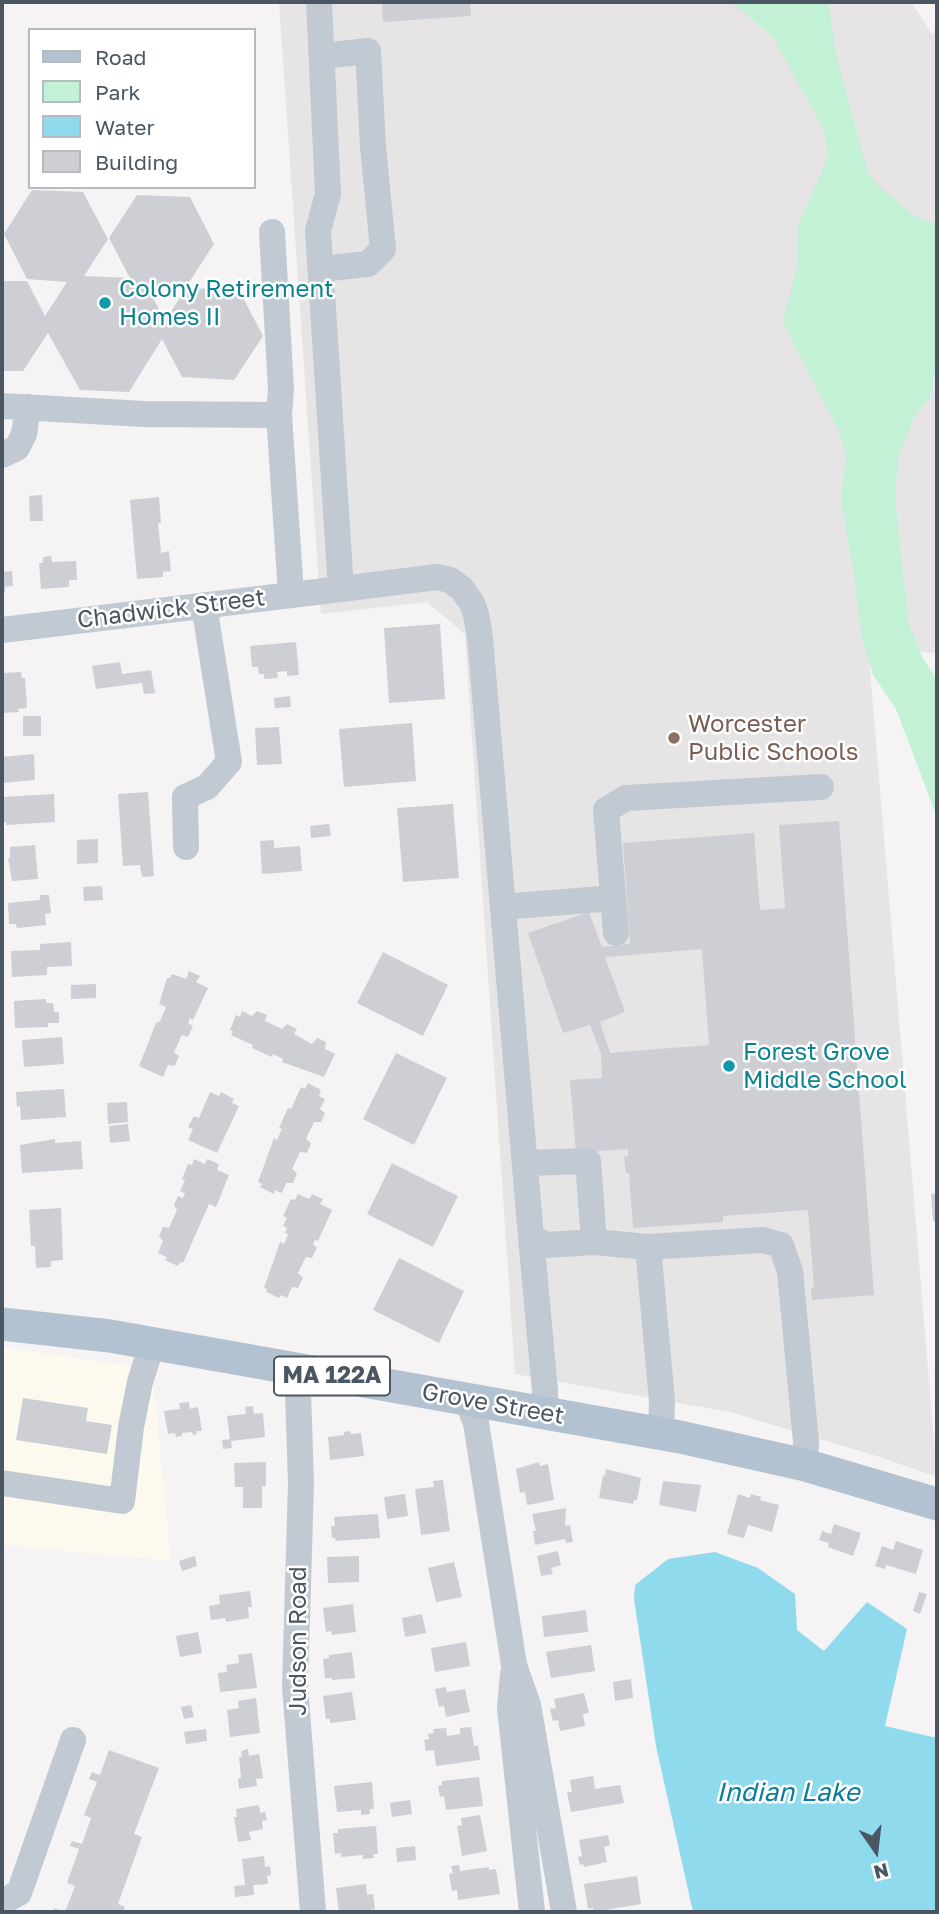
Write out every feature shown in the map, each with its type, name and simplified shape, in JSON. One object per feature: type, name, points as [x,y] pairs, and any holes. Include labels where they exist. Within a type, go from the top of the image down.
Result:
[{"type":"main road","name":"Grove Street","points":[[2,1324],[110,1336],[661,1433],[753,1451],[937,1504]]},
{"type":"street","points":[[319,2],[328,194],[318,231],[330,590]]},
{"type":"street","points":[[321,269],[368,264],[383,249],[373,147],[368,51],[323,57]]},
{"type":"street","points":[[272,232],[281,388],[279,415],[291,594]]},
{"type":"street","points":[[2,406],[144,414],[279,415]]},
{"type":"street","points":[[2,455],[17,448],[24,434],[28,407]]},
{"type":"street","name":"Chadwick Street","points":[[2,630],[437,577],[456,583],[472,603],[480,638],[545,1414]]},
{"type":"street","points":[[186,847],[185,797],[206,787],[229,762],[204,605]]},
{"type":"street","points":[[616,933],[607,810],[626,798],[821,787]]},
{"type":"street","points":[[503,907],[613,898]]},
{"type":"street","points":[[525,1163],[588,1161],[594,1242]]},
{"type":"street","points":[[531,1237],[546,1245],[594,1242],[648,1247],[762,1240],[781,1245],[790,1271],[806,1442],[805,1465]]},
{"type":"street","points":[[648,1247],[662,1401],[661,1433]]},
{"type":"street","points":[[2,1483],[122,1501],[131,1427],[152,1344]]},
{"type":"street","name":"Judson Road","points":[[306,1371],[298,1392],[300,1482],[295,1687],[313,1912]]},
{"type":"street","points":[[467,1400],[476,1423],[514,1665],[528,1705],[564,1912]]},
{"type":"street","points":[[514,1665],[510,1708],[532,1912]]},
{"type":"street","points":[[2,1902],[19,1893],[73,1740]]},
{"type":"shaded area","name":"Worcester Public Schools","points":[[279,2],[911,2],[932,34],[937,32],[937,653],[868,647],[937,1477],[730,1412],[515,1374],[465,634],[427,602],[321,614]]},
{"type":"shaded area","points":[[2,1347],[152,1369],[171,1561],[2,1545]]},
{"type":"green space","points":[[732,2],[828,2],[837,58],[868,173],[882,189],[916,217],[937,224],[937,367],[933,376],[933,389],[913,419],[898,459],[895,497],[908,622],[923,659],[937,679],[937,817],[896,709],[873,675],[861,634],[841,499],[846,456],[839,431],[783,321],[797,268],[798,226],[828,154],[824,130],[773,37]]},
{"type":"water","name":"Indian Lake","points":[[715,1552],[758,1568],[795,1594],[797,1630],[824,1651],[867,1602],[907,1629],[885,1726],[937,1738],[937,1912],[693,1912],[656,1746],[634,1599],[635,1585],[668,1559]]},
{"type":"building","points":[[382,2],[470,2],[471,16],[383,22]]},
{"type":"building","name":"Colony Retirement Homes II","points":[[32,190],[83,192],[108,239],[84,276],[130,278],[109,238],[137,195],[190,197],[214,244],[186,287],[147,286],[165,321],[186,288],[239,290],[263,336],[234,380],[182,377],[162,339],[129,392],[80,390],[48,333],[23,371],[2,371],[2,281],[27,281],[45,316],[67,282],[27,279],[4,234]]},
{"type":"building","points":[[42,495],[43,521],[30,521],[29,496]]},
{"type":"building","points":[[159,497],[161,553],[169,551],[171,571],[163,572],[163,577],[137,579],[130,500]]},
{"type":"building","points":[[51,556],[52,562],[76,561],[77,580],[69,580],[69,587],[41,589],[39,563],[43,563],[43,557]]},
{"type":"building","points":[[12,571],[13,586],[5,587],[5,592],[2,593],[2,572]]},
{"type":"building","points":[[440,624],[445,699],[389,703],[384,628]]},
{"type":"building","points":[[296,642],[299,675],[287,676],[287,671],[277,672],[278,678],[264,679],[264,674],[259,674],[258,667],[252,667],[250,646]]},
{"type":"building","points":[[120,662],[122,674],[151,670],[155,693],[144,694],[142,683],[96,689],[92,666]]},
{"type":"building","points":[[21,672],[22,678],[25,678],[27,708],[18,709],[19,712],[2,713],[2,673]]},
{"type":"building","points":[[290,696],[291,707],[275,708],[274,698]]},
{"type":"building","points":[[23,716],[41,716],[41,736],[23,736]]},
{"type":"building","points":[[412,723],[416,781],[344,787],[339,729]]},
{"type":"building","points":[[279,727],[282,764],[257,765],[255,728]]},
{"type":"building","points":[[34,754],[35,780],[2,783],[2,757]]},
{"type":"building","points":[[148,792],[154,876],[142,877],[140,865],[123,866],[118,794]]},
{"type":"building","points":[[54,794],[55,822],[2,823],[4,797]]},
{"type":"building","points":[[453,804],[459,878],[403,882],[397,808]]},
{"type":"building","name":"Forest Grove Middle School","points":[[839,821],[874,1295],[812,1300],[811,1288],[814,1288],[808,1210],[723,1216],[723,1222],[633,1228],[629,1173],[626,1173],[624,1157],[628,1156],[628,1149],[576,1153],[570,1080],[602,1078],[601,1054],[590,1025],[563,1033],[528,933],[589,912],[602,947],[630,944],[623,843],[754,833],[760,910],[785,908],[779,825]],"holes":[[[702,949],[709,1045],[610,1053],[600,1022],[625,1012],[605,957]]]},
{"type":"building","points":[[329,824],[331,836],[311,838],[310,826]]},
{"type":"building","points":[[98,839],[98,863],[77,864],[77,840]]},
{"type":"building","points":[[274,840],[274,848],[300,846],[302,871],[262,874],[260,841]]},
{"type":"building","points":[[35,845],[38,879],[12,881],[8,858],[10,847]]},
{"type":"building","points":[[102,886],[103,900],[84,901],[83,887]]},
{"type":"building","points":[[40,895],[49,895],[51,913],[45,914],[46,925],[17,928],[16,924],[9,924],[8,903],[40,900]]},
{"type":"building","points":[[71,942],[72,966],[47,967],[47,975],[12,977],[11,951],[40,950],[40,944]]},
{"type":"building","points":[[383,952],[448,985],[423,1036],[357,1003]]},
{"type":"building","points":[[189,971],[200,976],[196,982],[208,988],[193,1020],[190,1018],[188,1023],[193,1026],[188,1037],[182,1035],[174,1052],[179,1056],[175,1066],[168,1065],[163,1077],[139,1066],[156,1023],[160,1021],[166,1007],[159,1004],[167,978],[172,974],[186,979]]},
{"type":"building","points":[[96,984],[96,998],[71,999],[71,985]]},
{"type":"building","points":[[46,999],[46,1003],[53,1003],[54,1012],[59,1012],[59,1023],[48,1023],[48,1027],[15,1028],[14,1001]]},
{"type":"building","points":[[242,1011],[252,1016],[257,1011],[267,1015],[265,1021],[282,1029],[287,1024],[297,1029],[294,1034],[312,1044],[317,1038],[326,1042],[325,1049],[335,1054],[324,1077],[282,1062],[283,1059],[252,1048],[253,1045],[231,1035],[233,1031],[230,1030],[236,1015],[240,1017]]},
{"type":"building","points":[[62,1037],[64,1064],[24,1067],[22,1040]]},
{"type":"building","points":[[396,1053],[447,1078],[414,1145],[363,1119]]},
{"type":"building","points":[[308,1083],[321,1090],[319,1096],[325,1099],[320,1109],[325,1113],[321,1122],[314,1122],[306,1139],[311,1143],[307,1153],[300,1152],[292,1169],[297,1173],[293,1183],[286,1183],[282,1193],[275,1190],[274,1194],[260,1187],[262,1184],[258,1182],[274,1138],[277,1140],[282,1129],[279,1128],[288,1108],[291,1109],[301,1087],[305,1089]]},
{"type":"building","points":[[64,1089],[66,1117],[21,1120],[16,1092]]},
{"type":"building","points":[[210,1092],[219,1096],[221,1092],[234,1099],[232,1103],[239,1106],[217,1153],[188,1140],[193,1129],[188,1127],[194,1116],[199,1118]]},
{"type":"building","points":[[127,1102],[128,1122],[108,1124],[107,1103]]},
{"type":"building","points":[[128,1124],[130,1141],[110,1143],[109,1126]]},
{"type":"building","points":[[55,1139],[55,1143],[81,1141],[83,1169],[22,1173],[20,1145]]},
{"type":"building","points":[[194,1159],[205,1164],[207,1159],[219,1164],[217,1170],[229,1175],[216,1207],[209,1204],[183,1263],[180,1262],[178,1266],[158,1253],[163,1241],[159,1236],[163,1227],[169,1228],[177,1210],[174,1205],[178,1196],[183,1198],[185,1193],[180,1191],[185,1180],[182,1179],[188,1164],[192,1165]]},
{"type":"building","points":[[392,1163],[458,1196],[433,1247],[367,1214]]},
{"type":"building","points":[[937,1193],[937,1221],[933,1221],[931,1194]]},
{"type":"building","points":[[298,1194],[309,1199],[312,1194],[323,1199],[320,1204],[332,1210],[318,1241],[315,1240],[313,1244],[317,1248],[312,1258],[306,1257],[298,1273],[303,1278],[298,1288],[292,1287],[287,1298],[281,1295],[279,1298],[266,1292],[267,1289],[264,1288],[280,1242],[284,1244],[288,1234],[285,1233],[287,1228],[283,1226],[287,1218],[283,1216],[291,1199],[295,1200]]},
{"type":"building","points":[[61,1208],[63,1260],[51,1261],[51,1267],[36,1268],[35,1246],[31,1246],[29,1210]]},
{"type":"building","points":[[399,1258],[464,1291],[439,1343],[373,1310]]},
{"type":"building","points":[[23,1398],[88,1408],[86,1421],[112,1425],[107,1454],[16,1440]]},
{"type":"building","points":[[189,1402],[190,1409],[198,1407],[202,1431],[196,1431],[197,1434],[193,1435],[192,1432],[182,1433],[182,1436],[176,1437],[175,1433],[168,1434],[164,1411],[180,1409],[179,1403]]},
{"type":"building","points":[[253,1406],[254,1414],[263,1413],[265,1437],[231,1441],[232,1448],[223,1449],[222,1440],[230,1439],[227,1416],[246,1414],[245,1407]]},
{"type":"building","points":[[350,1431],[351,1434],[361,1433],[364,1456],[330,1460],[328,1437],[344,1435],[344,1432]]},
{"type":"building","points":[[266,1462],[262,1508],[243,1508],[243,1487],[235,1487],[234,1463]]},
{"type":"building","points":[[539,1462],[540,1466],[548,1464],[554,1500],[527,1505],[525,1492],[520,1493],[516,1469]]},
{"type":"building","points":[[606,1469],[641,1478],[637,1500],[634,1500],[633,1504],[599,1498]]},
{"type":"building","points":[[443,1480],[450,1531],[421,1535],[415,1489],[434,1487],[433,1481]]},
{"type":"building","points":[[663,1481],[701,1485],[696,1512],[659,1505]]},
{"type":"building","points":[[405,1494],[408,1516],[387,1519],[384,1497]]},
{"type":"building","points":[[738,1494],[750,1498],[751,1494],[761,1497],[760,1500],[779,1505],[772,1532],[748,1525],[744,1538],[727,1534]]},
{"type":"building","points":[[566,1508],[565,1526],[570,1525],[573,1542],[566,1543],[565,1539],[535,1545],[533,1531],[536,1531],[532,1514]]},
{"type":"building","points":[[378,1514],[380,1538],[336,1541],[332,1538],[331,1526],[335,1526],[334,1517]]},
{"type":"building","points":[[834,1524],[861,1533],[853,1556],[828,1547],[829,1543],[819,1540],[822,1531],[831,1534]]},
{"type":"building","points":[[896,1541],[923,1550],[916,1574],[886,1565],[885,1569],[875,1566],[882,1546],[893,1550]]},
{"type":"building","points":[[558,1551],[561,1565],[551,1568],[553,1574],[541,1576],[537,1556]]},
{"type":"building","points":[[195,1556],[197,1566],[182,1571],[179,1561]]},
{"type":"building","points":[[359,1556],[359,1582],[328,1583],[327,1557]]},
{"type":"building","points":[[454,1562],[462,1597],[436,1602],[428,1568]]},
{"type":"building","points":[[250,1591],[252,1607],[248,1607],[249,1618],[226,1622],[225,1618],[211,1620],[209,1606],[220,1604],[219,1595]]},
{"type":"building","points":[[919,1592],[927,1594],[920,1614],[913,1611]]},
{"type":"building","points":[[353,1604],[356,1632],[332,1635],[331,1631],[326,1632],[323,1608]]},
{"type":"building","points":[[586,1610],[588,1632],[544,1637],[542,1616]]},
{"type":"building","points":[[422,1614],[426,1633],[405,1637],[402,1618]]},
{"type":"building","points":[[198,1632],[202,1653],[180,1657],[176,1636]]},
{"type":"building","points":[[466,1642],[470,1666],[435,1672],[431,1648]]},
{"type":"building","points":[[591,1645],[595,1671],[551,1678],[546,1652]]},
{"type":"building","points":[[352,1652],[355,1678],[325,1678],[323,1659],[329,1658],[329,1655]]},
{"type":"building","points":[[252,1653],[257,1688],[220,1692],[218,1673],[227,1672],[226,1665],[239,1663],[238,1655]]},
{"type":"building","points":[[631,1679],[633,1698],[615,1701],[613,1682]]},
{"type":"building","points":[[446,1687],[447,1692],[465,1689],[470,1712],[446,1717],[444,1706],[439,1707],[435,1689]]},
{"type":"building","points":[[352,1692],[356,1720],[330,1723],[330,1719],[326,1719],[323,1696]]},
{"type":"building","points":[[584,1693],[589,1713],[583,1714],[585,1726],[560,1731],[558,1720],[553,1721],[550,1709],[556,1708],[554,1699]]},
{"type":"building","points":[[256,1698],[260,1733],[230,1737],[227,1710],[239,1708],[238,1701]]},
{"type":"building","points":[[191,1705],[194,1717],[184,1719],[181,1707]]},
{"type":"building","points":[[471,1727],[474,1746],[478,1745],[480,1760],[436,1766],[434,1750],[426,1751],[424,1740],[429,1739],[428,1734],[434,1733],[433,1729],[446,1728],[447,1736],[460,1734],[460,1728]]},
{"type":"building","points":[[206,1729],[207,1741],[186,1744],[184,1732]]},
{"type":"building","points":[[248,1749],[249,1756],[259,1754],[263,1778],[256,1779],[257,1786],[239,1789],[239,1757],[242,1757],[241,1751]]},
{"type":"building","points":[[109,1750],[159,1768],[134,1834],[142,1837],[118,1904],[125,1907],[123,1912],[65,1912],[75,1886],[67,1883],[79,1849],[70,1846],[72,1841],[82,1844],[91,1818],[84,1815],[97,1782],[89,1779],[92,1772],[100,1775]]},
{"type":"building","points":[[593,1776],[595,1789],[620,1785],[624,1803],[571,1812],[567,1792],[572,1792],[570,1780]]},
{"type":"building","points":[[479,1777],[483,1806],[446,1810],[444,1796],[440,1797],[438,1786],[442,1785],[442,1781]]},
{"type":"building","points":[[372,1782],[374,1809],[370,1809],[370,1814],[361,1815],[361,1810],[337,1812],[334,1786]]},
{"type":"building","points":[[410,1800],[412,1814],[392,1817],[390,1803]]},
{"type":"building","points":[[259,1805],[260,1813],[265,1812],[267,1820],[262,1821],[263,1829],[249,1832],[251,1840],[238,1842],[234,1817],[237,1817],[236,1809]]},
{"type":"building","points":[[480,1815],[487,1851],[462,1856],[457,1826],[462,1825],[461,1818]]},
{"type":"building","points":[[376,1826],[378,1854],[373,1854],[374,1858],[363,1859],[363,1855],[341,1857],[341,1853],[335,1854],[333,1833],[338,1833],[338,1829]]},
{"type":"building","points":[[608,1835],[610,1845],[604,1847],[607,1862],[584,1867],[583,1864],[580,1865],[578,1857],[582,1856],[579,1840]]},
{"type":"building","points":[[415,1846],[416,1860],[397,1862],[396,1848]]},
{"type":"building","points":[[264,1856],[265,1867],[270,1866],[268,1884],[253,1885],[254,1895],[235,1897],[234,1886],[245,1885],[242,1859]]},
{"type":"building","points":[[459,1865],[460,1871],[489,1867],[489,1870],[496,1869],[500,1894],[458,1900],[457,1890],[452,1891],[449,1874],[453,1873],[451,1866]]},
{"type":"building","points":[[637,1876],[641,1904],[593,1912],[593,1908],[588,1909],[584,1884]]},
{"type":"building","points":[[366,1884],[367,1895],[373,1894],[375,1909],[370,1912],[339,1912],[336,1888]]},
{"type":"place","name":"Colony Retirement Homes II","points":[[105,303]]},
{"type":"place","name":"Worcester Public Schools","points":[[674,738]]},
{"type":"place","name":"Forest Grove Middle School","points":[[729,1066]]}]
